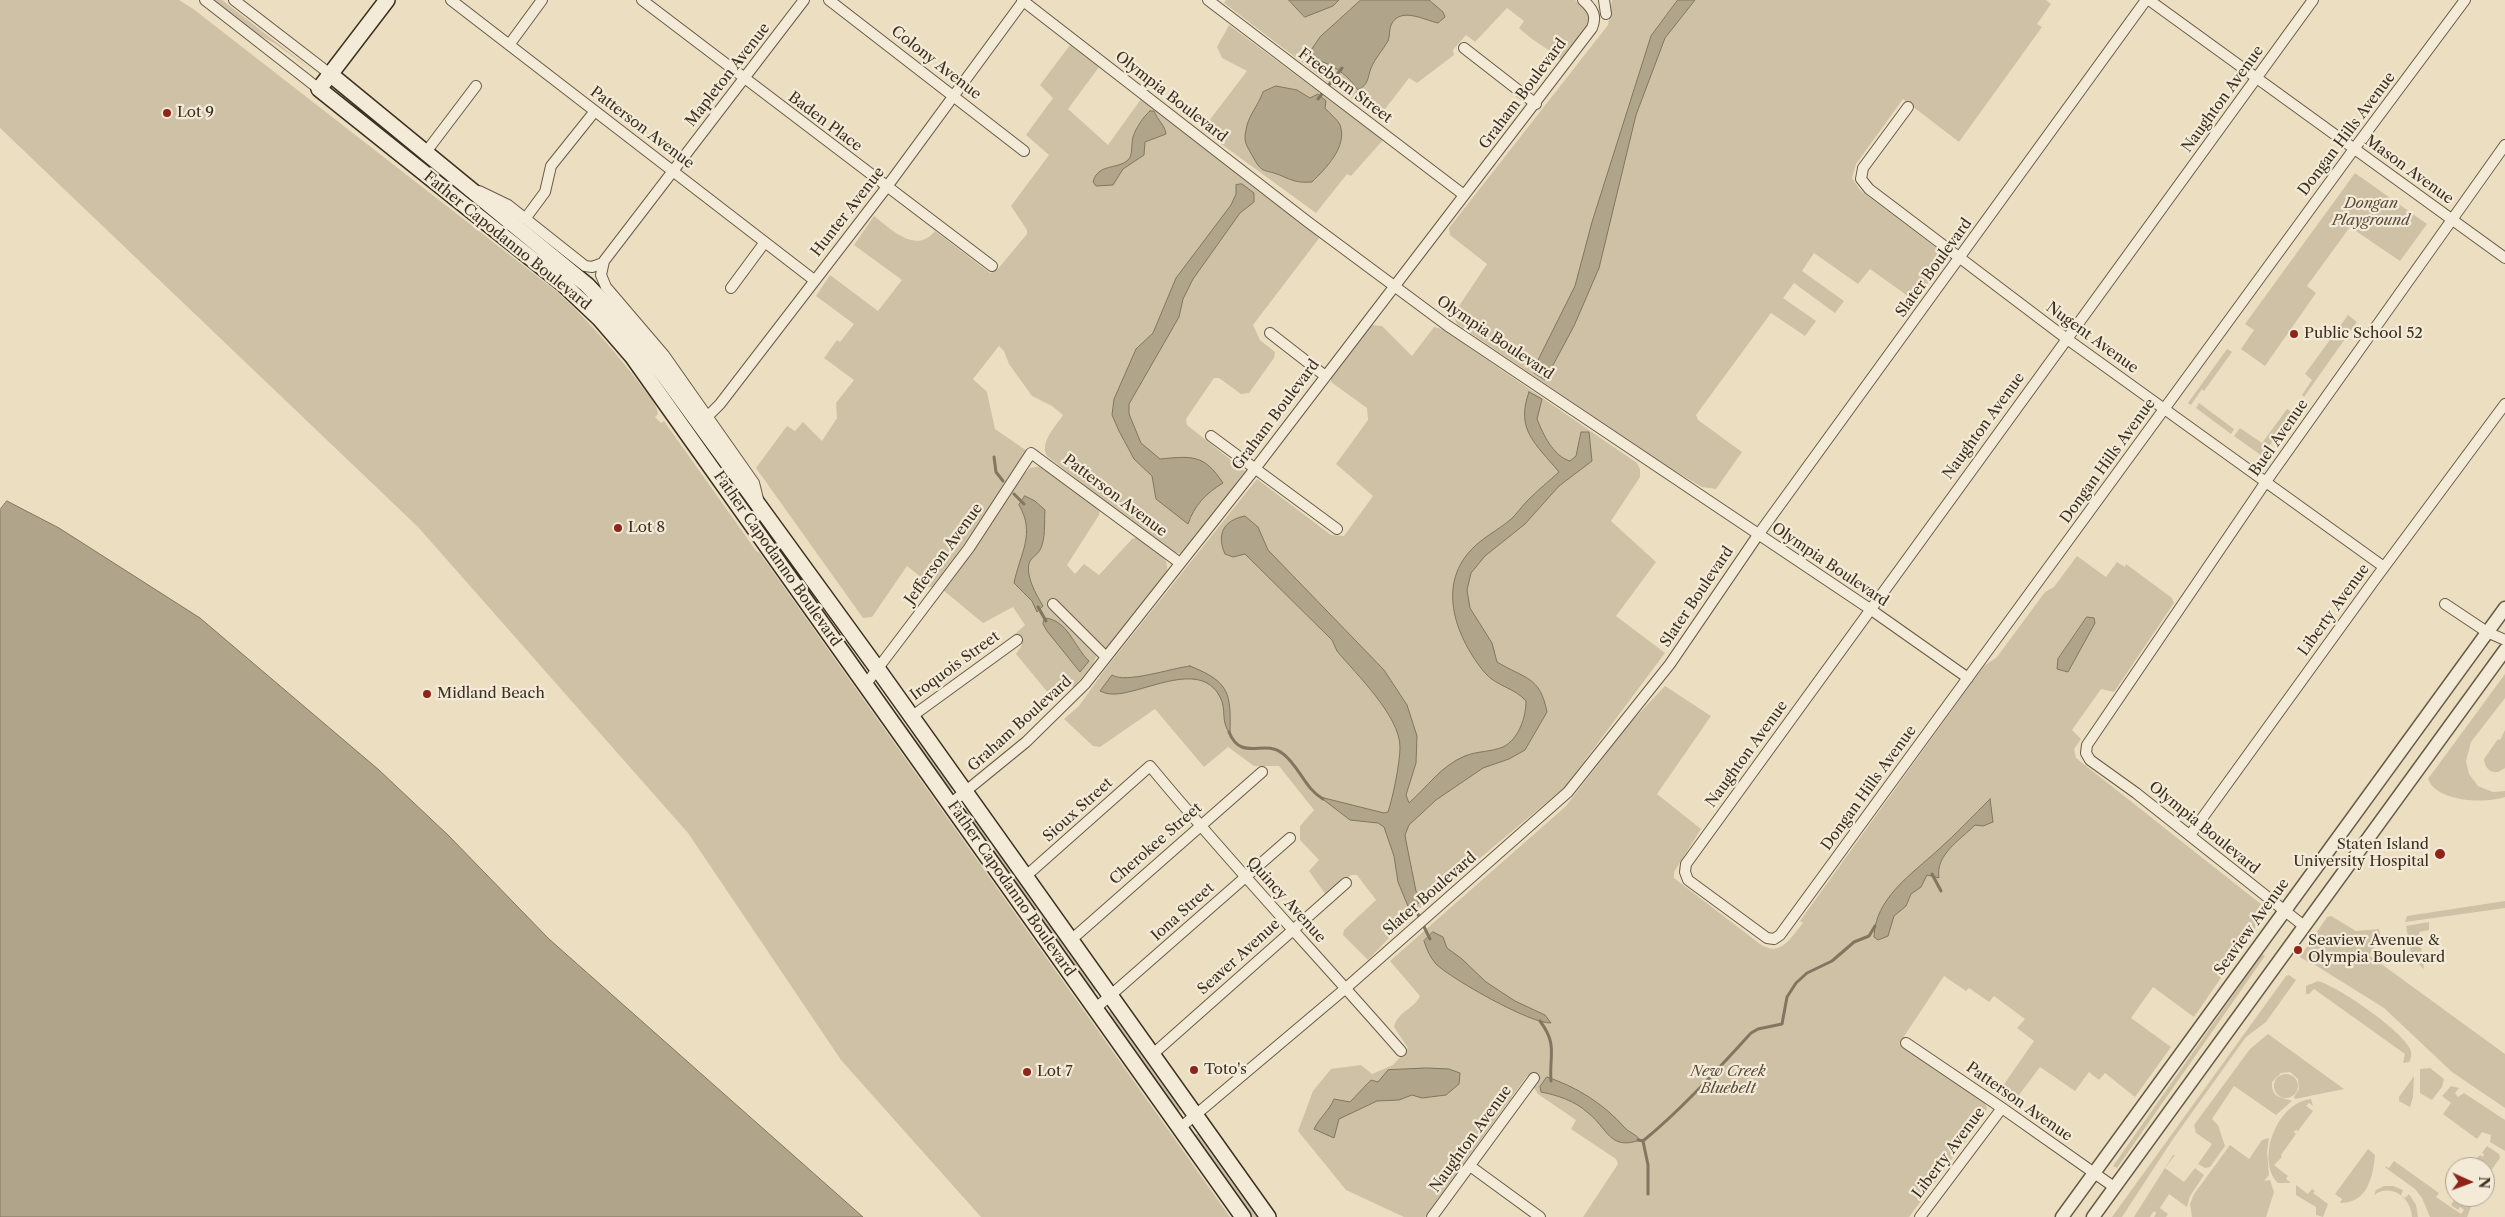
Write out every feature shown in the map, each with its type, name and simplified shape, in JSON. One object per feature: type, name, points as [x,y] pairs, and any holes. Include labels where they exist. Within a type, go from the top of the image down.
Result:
[{"type":"main road","points":[[319,89],[387,0]]},
{"type":"main road","name":"Father Capodanno Boulevard","points":[[330,74],[598,297],[635,337],[704,421],[759,506],[966,792],[1268,1217]]},
{"type":"main road","name":"Father Capodanno Boulevard","points":[[319,89],[576,295],[632,356],[1243,1217]]},
{"type":"street","name":"Father Capodanno Boulevard","points":[[205,0],[319,89]]},
{"type":"street","name":"Father Capodanno Boulevard","points":[[234,0],[330,74]]},
{"type":"street","name":"Patterson Avenue","points":[[451,0],[814,280]]},
{"type":"street","points":[[509,46],[542,0]]},
{"type":"street","name":"Baden Place","points":[[642,0],[886,188],[992,266]]},
{"type":"street","name":"Mapleton Avenue","points":[[603,263],[804,0]]},
{"type":"street","name":"Colony Avenue","points":[[829,0],[1024,150]]},
{"type":"street","name":"Hunter Avenue","points":[[687,434],[704,421],[886,188],[955,97],[1023,0]]},
{"type":"street","name":"Olympia Boulevard","points":[[1023,0],[1448,326],[1870,609],[1968,678]]},
{"type":"street","name":"Freeborn Street","points":[[1208,0],[1464,195]]},
{"type":"street","name":"Graham Boulevard","points":[[950,804],[1026,742],[1085,684],[1254,470],[1324,374],[1536,104],[1592,28],[1595,17],[1593,10],[1583,0]]},
{"type":"street","points":[[1604,0],[1606,14]]},
{"type":"street","name":"Mason Avenue","points":[[2148,0],[2505,258]]},
{"type":"street","name":"Slater Boulevard","points":[[1180,1128],[1346,988],[1568,792],[1670,664],[1758,535],[2148,0]]},
{"type":"street","name":"Naughton Avenue","points":[[1774,939],[1767,938],[1688,880],[1684,872],[1686,864],[2313,0]]},
{"type":"street","name":"Dongan Hills Avenue","points":[[1774,939],[1780,935],[2354,149],[2466,0]]},
{"type":"street","points":[[1464,48],[1536,104]]},
{"type":"street","points":[[426,152],[476,86]]},
{"type":"street","name":"Nugent Avenue","points":[[1908,107],[1863,168],[1861,179],[1869,189],[2067,339],[2265,483],[2384,566]]},
{"type":"street","points":[[525,219],[546,192],[551,166],[595,111]]},
{"type":"street","name":"Buel Avenue","points":[[2086,753],[2087,745],[2265,483],[2505,145]]},
{"type":"street","name":"Father Capodanno Boulevard","points":[[461,182],[508,205],[585,266],[592,267],[603,263],[602,278],[606,287],[654,342],[704,421]]},
{"type":"street","points":[[730,288],[765,242]]},
{"type":"street","points":[[1270,333],[1324,374]]},
{"type":"street","name":"Liberty Avenue","points":[[2190,835],[2384,566],[2505,404]]},
{"type":"street","points":[[1211,436],[1254,470],[1337,529]]},
{"type":"street","name":"Patterson Avenue","points":[[1031,453],[1180,563]]},
{"type":"street","name":"Jefferson Avenue","points":[[866,684],[969,548],[1031,453]]},
{"type":"street","points":[[1053,604],[1106,657]]},
{"type":"street","points":[[2445,604],[2487,632],[2505,640]]},
{"type":"street","name":"Seaview Avenue","points":[[2062,1217],[2505,608]]},
{"type":"street","name":"Iroquois Street","points":[[911,717],[1017,640]]},
{"type":"street","points":[[2093,1217],[2505,650]]},
{"type":"street","points":[[856,670],[877,668]]},
{"type":"street","name":"Olympia Boulevard","points":[[2086,753],[2090,760],[2190,835],[2304,926]]},
{"type":"street","name":"Quincy Avenue","points":[[1150,766],[1199,826],[1291,930],[1346,988],[1401,1052]]},
{"type":"street","name":"Sioux Street","points":[[1026,876],[1150,766]]},
{"type":"street","name":"Cherokee Street","points":[[1071,940],[1262,772]]},
{"type":"street","name":"Iona Street","points":[[1096,1008],[1290,838]]},
{"type":"street","name":"Seaver Avenue","points":[[1153,1054],[1346,883]]},
{"type":"street","name":"Patterson Avenue","points":[[1906,1043],[2002,1108],[2114,1188]]},
{"type":"street","name":"Naughton Avenue","points":[[1432,1217],[1534,1078]]},
{"type":"street","name":"Liberty Avenue","points":[[1920,1217],[2002,1108]]},
{"type":"street","points":[[1470,1166],[1540,1217]]},
{"type":"green space","name":"Midland Beach","points":[[0,0],[179,0],[192,8],[556,291],[579,313],[612,349],[652,400],[658,414],[655,417],[661,423],[664,421],[757,552],[759,552],[1230,1217],[981,1217],[841,1060],[688,833],[418,527],[0,128]]},
{"type":"green space","points":[[211,0],[222,0],[313,71],[274,43],[250,30]]},
{"type":"green space","points":[[1226,0],[1575,0],[1591,15],[1588,27],[1562,60],[1519,28],[1524,21],[1507,8],[1475,42],[1466,35],[1453,50],[1454,55],[1417,83],[1409,78],[1379,117],[1333,86],[1224,3]]},
{"type":"green space","points":[[1612,0],[2046,0],[2051,4],[2037,24],[2042,27],[1959,142],[1903,99],[1856,164],[1852,178],[1860,190],[1943,253],[1945,261],[1915,301],[1870,269],[1858,284],[1814,253],[1802,271],[1844,301],[1835,313],[1794,283],[1783,298],[1816,321],[1805,336],[1771,313],[1696,415],[1698,420],[1742,452],[1716,489],[1702,487],[1670,468],[1457,324],[1453,315],[1487,264],[1450,235],[1449,228],[1608,25]]},
{"type":"green space","points":[[1229,25],[1383,140],[1351,176],[1347,174],[1316,213],[1202,130],[1247,71],[1222,58],[1217,47]]},
{"type":"green space","points":[[1070,45],[1099,67],[1068,109],[1108,145],[1141,99],[1320,237],[1253,325],[1260,340],[1275,352],[1274,358],[1249,393],[1241,394],[1219,378],[1214,378],[1186,419],[1187,425],[1246,472],[1182,554],[1168,551],[1047,456],[1045,446],[1047,440],[1063,415],[1052,406],[1032,396],[1009,364],[1004,351],[999,346],[973,379],[987,392],[995,429],[1027,451],[937,585],[923,587],[926,581],[907,566],[872,617],[863,618],[756,468],[787,426],[795,431],[803,422],[822,441],[837,418],[836,403],[854,380],[824,358],[837,340],[840,342],[854,324],[816,296],[830,275],[878,311],[902,280],[854,245],[874,216],[896,233],[912,240],[920,241],[928,238],[935,231],[990,273],[997,270],[1027,234],[1027,230],[1011,206],[1049,155],[1026,135],[1053,98],[1040,85]]},
{"type":"green space","name":"Dongan Playground","points":[[2355,173],[2427,224],[2400,261],[2350,227],[2307,286],[2316,293],[2265,366],[2241,349],[2254,330],[2245,324]]},
{"type":"green space","points":[[2348,315],[2357,322],[2304,397],[2302,395],[2312,380],[2305,374]]},
{"type":"green space","points":[[1372,325],[1382,326],[1412,356],[1434,327],[1442,329],[1637,463],[1640,469],[1640,477],[1611,521],[1656,562],[1616,616],[1665,653],[1565,787],[1406,920],[1368,960],[1343,935],[1344,930],[1376,900],[1357,875],[1351,875],[1331,893],[1326,895],[1309,871],[1319,860],[1300,840],[1300,826],[1314,810],[1279,766],[1254,766],[1228,747],[1204,767],[1155,709],[1100,747],[1093,746],[1064,719],[1079,706],[1106,668],[1257,479],[1331,535],[1344,536],[1373,496],[1336,464],[1368,420],[1367,408],[1331,382],[1331,372]]},
{"type":"green space","points":[[2227,349],[2232,352],[2204,391],[2202,389],[2191,405],[2188,403]]},
{"type":"green space","points":[[2199,403],[2234,429],[2231,434],[2196,408]]},
{"type":"green space","points":[[2287,409],[2293,413],[2262,456],[2234,436],[2240,428],[2262,443]]},
{"type":"green space","points":[[1041,466],[1100,509],[1099,515],[1067,565],[1075,574],[1084,564],[1099,575],[1132,539],[1138,537],[1159,552],[1166,562],[1167,568],[1166,574],[1108,649],[1099,647],[1058,603],[1048,602],[1094,648],[1097,655],[1093,664],[1074,687],[1068,685],[1054,700],[1016,654],[1022,645],[1015,634],[1025,625],[1013,607],[983,623],[943,590],[1025,473],[1030,468]]},
{"type":"green space","name":"New Creek Bluebelt","points":[[2077,556],[2106,577],[2117,562],[2125,567],[2126,564],[2172,598],[2174,603],[2114,692],[2101,689],[2072,730],[2081,739],[2074,749],[2076,758],[2266,908],[2265,914],[2194,1017],[2153,987],[2131,1018],[2171,1047],[2135,1097],[2105,1073],[2099,1080],[2089,1072],[2075,1091],[2040,1067],[2013,1103],[1998,1093],[2034,1041],[2017,1028],[2025,1019],[1994,996],[1989,1002],[1969,988],[1966,991],[1944,976],[1899,1044],[1984,1101],[1987,1108],[1984,1116],[1909,1217],[1583,1217],[1618,1164],[1616,1159],[1571,1129],[1576,1120],[1538,1094],[1527,1076],[1425,1217],[1404,1217],[1346,1190],[1298,1131],[1313,1091],[1331,1069],[1361,1065],[1372,1074],[1393,1065],[1408,1048],[1394,1027],[1398,1018],[1420,996],[1390,961],[1566,806],[1630,723],[1665,686],[1711,716],[1657,794],[1701,829],[1674,872],[1674,878],[1760,944],[1774,949],[1789,940],[1803,923],[1800,921],[1984,666],[1997,657],[2045,592],[2054,587]]},
{"type":"green space","points":[[2505,674],[2505,698],[2471,742],[2466,761],[2469,774],[2478,786],[2493,792],[2505,791],[2505,797],[2474,800],[2451,797],[2433,787],[2428,779]]},
{"type":"green space","points":[[878,690],[952,785],[952,789],[949,790]]},
{"type":"green space","points":[[2505,730],[2505,768],[2498,772],[2493,772],[2487,767],[2484,759],[2498,739],[2500,740]]},
{"type":"green space","points":[[966,809],[970,810],[1096,989],[1095,992],[1093,993],[964,812]]},
{"type":"green space","points":[[2505,901],[2505,908],[2405,922],[2407,916]]},
{"type":"green space","points":[[2331,916],[2356,931],[2379,929],[2381,938],[2369,955],[2505,1054],[2505,1108],[2452,1072],[2384,1008],[2312,963],[2313,961],[2309,960],[2308,962],[2300,957],[2327,917]]},
{"type":"green space","points":[[2429,922],[2429,930],[2419,932],[2424,969],[2412,958],[2406,926]]},
{"type":"green space","points":[[2262,954],[2265,956],[2117,1168],[2113,1166]]},
{"type":"green space","points":[[2289,975],[2296,980],[2266,1022],[2246,1037],[2173,1139],[2122,1217],[2112,1217],[2286,976]]},
{"type":"green space","points":[[2318,981],[2340,991],[2381,1019],[2403,1039],[2410,1049],[2411,1056],[2409,1062],[2403,1063],[2405,1054],[2314,989],[2309,994],[2306,994],[2306,986]]},
{"type":"green space","points":[[1110,1011],[1114,1013],[1182,1109],[1177,1112],[1108,1015]]},
{"type":"green space","points":[[2268,1034],[2344,1089],[2295,1099],[2294,1097],[2299,1089],[2298,1079],[2290,1072],[2281,1073],[2272,1082],[2273,1092],[2292,1101],[2276,1115],[2234,1086],[2212,1119],[2218,1125],[2225,1146],[2210,1167],[2205,1168],[2198,1164],[2212,1144],[2196,1133],[2194,1125],[2250,1049]]},
{"type":"green space","points":[[2430,1068],[2444,1079],[2442,1087],[2432,1100],[2420,1093],[2420,1069]]},
{"type":"green space","points":[[2286,1074],[2294,1078],[2298,1086],[2294,1094],[2286,1098],[2278,1094],[2274,1086],[2278,1078]]},
{"type":"green space","points":[[2414,1076],[2413,1097],[2410,1107],[2399,1101],[2399,1097]]},
{"type":"green space","points":[[2451,1086],[2459,1088],[2455,1093],[2458,1097],[2464,1093],[2505,1120],[2505,1151],[2490,1142],[2491,1135],[2482,1132],[2477,1139],[2443,1114],[2451,1103],[2442,1096]]},
{"type":"green space","points":[[2311,1099],[2313,1106],[2309,1103],[2306,1106],[2313,1111],[2298,1131],[2294,1132],[2296,1134],[2281,1155],[2282,1157],[2274,1165],[2288,1176],[2286,1179],[2291,1183],[2278,1183],[2271,1173],[2269,1161],[2269,1147],[2273,1134],[2288,1110],[2299,1103]]},
{"type":"green space","points":[[1196,1134],[1200,1134],[1260,1217],[1251,1217],[1195,1139]]},
{"type":"green space","points":[[2269,1138],[2267,1152],[2269,1175],[2264,1181],[2270,1180],[2274,1192],[2266,1217],[2192,1217],[2190,1204],[2194,1194],[2230,1145],[2249,1159],[2262,1140]]},
{"type":"green space","points":[[2487,1146],[2499,1154],[2500,1158],[2495,1165],[2495,1157],[2483,1157],[2484,1154],[2482,1153]]},
{"type":"green space","points":[[2368,1149],[2375,1155],[2367,1188],[2357,1199],[2340,1203],[2342,1199],[2335,1194]]},
{"type":"green space","points":[[2173,1155],[2175,1155],[2165,1168],[2184,1182],[2195,1168],[2204,1175],[2190,1196],[2187,1207],[2169,1194],[2160,1208],[2168,1214],[2166,1217],[2154,1217],[2156,1213],[2154,1211],[2150,1217],[2134,1217]]},
{"type":"green space","points":[[2394,1161],[2439,1193],[2436,1197],[2445,1203],[2445,1207],[2451,1207],[2461,1214],[2464,1210],[2460,1207],[2471,1207],[2467,1217],[2430,1217],[2422,1198],[2415,1189],[2385,1166],[2389,1168]]},
{"type":"green space","points":[[2296,1185],[2308,1194],[2312,1189],[2315,1191],[2313,1193],[2328,1204],[2323,1217],[2316,1215],[2316,1207],[2296,1195]]},
{"type":"green space","points":[[2384,1186],[2393,1186],[2403,1190],[2401,1195],[2405,1198],[2409,1194],[2416,1205],[2418,1217],[2412,1217],[2408,1203],[2393,1191],[2380,1192],[2374,1195],[2376,1190]]},
{"type":"shaded area","points":[[1289,0],[1339,0],[1333,6],[1305,17]]},
{"type":"shaded area","points":[[1361,0],[1429,0],[1443,12],[1445,17],[1438,23],[1406,15],[1395,19],[1391,25],[1388,41],[1373,64],[1366,83],[1358,90],[1336,68],[1307,56],[1320,37]]},
{"type":"shaded area","points":[[1678,0],[1695,0],[1665,38],[1636,115],[1599,268],[1574,326],[1545,380],[1534,373],[1539,358],[1575,286],[1592,222],[1651,36]]},
{"type":"shaded area","points":[[1276,86],[1297,90],[1310,98],[1318,94],[1326,101],[1325,108],[1340,125],[1342,133],[1338,149],[1329,164],[1312,182],[1296,181],[1262,169],[1246,144],[1247,125],[1263,92]]},
{"type":"shaded area","points":[[1150,111],[1154,111],[1166,134],[1145,142],[1144,155],[1123,169],[1113,185],[1096,186],[1093,182],[1099,172],[1124,163],[1130,158],[1134,134],[1142,119]]},
{"type":"shaded area","points":[[1242,184],[1254,193],[1254,202],[1240,213],[1193,279],[1183,299],[1179,317],[1129,404],[1129,414],[1141,443],[1160,459],[1181,457],[1196,459],[1210,467],[1223,483],[1201,500],[1188,524],[1156,499],[1152,476],[1134,459],[1112,415],[1114,399],[1136,349],[1153,333],[1176,278],[1231,205],[1236,194],[1236,185]]},
{"type":"shaded area","points":[[1529,392],[1542,399],[1537,419],[1546,438],[1554,449],[1570,461],[1576,456],[1581,432],[1589,432],[1592,461],[1559,486],[1525,524],[1485,556],[1471,573],[1467,590],[1470,608],[1492,643],[1497,662],[1530,680],[1535,685],[1544,700],[1547,712],[1525,750],[1509,759],[1483,768],[1436,800],[1409,825],[1405,835],[1406,841],[1416,891],[1422,900],[1410,911],[1398,882],[1394,856],[1384,827],[1378,823],[1350,820],[1320,797],[1384,813],[1388,812],[1400,754],[1398,735],[1393,722],[1376,696],[1337,651],[1332,640],[1245,554],[1233,557],[1225,554],[1222,547],[1222,534],[1227,525],[1232,521],[1245,516],[1258,527],[1268,550],[1384,670],[1407,705],[1417,736],[1416,763],[1406,795],[1409,803],[1442,771],[1457,760],[1470,754],[1498,749],[1509,743],[1517,733],[1525,714],[1526,701],[1489,677],[1466,645],[1454,613],[1453,596],[1454,580],[1460,565],[1471,550],[1510,520],[1528,500],[1559,472],[1530,436],[1526,427],[1525,405]]},
{"type":"shaded area","points":[[1025,496],[1035,501],[1045,510],[1042,546],[1030,561],[1029,566],[1032,585],[1043,606],[1037,612],[1032,601],[1014,583],[1025,544],[1026,525],[1019,505]]},
{"type":"shaded area","points":[[7,501],[59,528],[200,618],[379,770],[449,836],[549,939],[863,1217],[0,1217],[0,510]]},
{"type":"shaded area","points":[[2087,617],[2094,618],[2095,623],[2068,672],[2057,669],[2058,659]]},
{"type":"shaded area","points":[[1045,618],[1053,620],[1065,629],[1089,661],[1080,672],[1047,631],[1043,624]]},
{"type":"shaded area","points":[[1190,666],[1213,678],[1225,691],[1230,708],[1230,734],[1225,724],[1220,697],[1211,685],[1199,680],[1169,681],[1123,693],[1110,694],[1100,691],[1112,675],[1127,678],[1138,677]]},
{"type":"shaded area","points":[[1990,799],[1993,822],[1983,826],[1975,825],[1956,842],[1941,862],[1939,878],[1927,875],[1921,887],[1911,894],[1906,906],[1894,916],[1888,936],[1878,940],[1874,937],[1876,923],[1881,910],[1897,888]]},
{"type":"shaded area","points":[[1433,932],[1443,937],[1447,948],[1462,959],[1486,982],[1515,1001],[1545,1015],[1551,1023],[1510,1009],[1445,971],[1432,959],[1424,941]]},
{"type":"shaded area","points":[[1449,1069],[1460,1073],[1459,1084],[1446,1095],[1422,1098],[1412,1095],[1399,1100],[1377,1101],[1339,1119],[1334,1138],[1314,1129],[1334,1099],[1350,1102],[1371,1080],[1378,1082],[1388,1070]]},
{"type":"shaded area","points":[[1547,1077],[1589,1097],[1608,1111],[1640,1140],[1622,1143],[1615,1140],[1582,1108],[1559,1097],[1541,1092],[1540,1087]]},
{"type":"waterway","points":[[1318,99],[1342,68]]},
{"type":"waterway","points":[[994,457],[996,472],[1003,481]]},
{"type":"waterway","points":[[1014,494],[1024,504]]},
{"type":"waterway","points":[[1038,607],[1046,621]]},
{"type":"waterway","points":[[1229,732],[1234,741],[1240,746],[1275,749],[1282,753],[1293,764],[1311,789],[1323,799]]},
{"type":"waterway","points":[[1932,874],[1941,891]]},
{"type":"waterway","points":[[1413,904],[1430,939]]},
{"type":"waterway","points":[[1638,1140],[1643,1141],[1671,1116],[1751,1033],[1758,1029],[1782,1024],[1787,997],[1796,983],[1807,973],[1832,961],[1854,942],[1869,936],[1875,926]]},
{"type":"waterway","points":[[1540,1021],[1546,1029],[1551,1044],[1551,1081]]},
{"type":"waterway","points":[[1643,1141],[1648,1165],[1648,1194]]},
{"type":"place","name":"Lot 9","points":[[167,113]]},
{"type":"place","name":"Public School 52","points":[[2294,334]]},
{"type":"place","name":"Lot 8","points":[[618,528]]},
{"type":"place","name":"Midland Beach","points":[[427,694]]},
{"type":"place","name":"Staten Island University Hospital","points":[[2440,854]]},
{"type":"place","name":"Seaview Avenue & Olympia Boulevard","points":[[2298,950]]},
{"type":"place","name":"Toto's","points":[[1194,1070]]},
{"type":"place","name":"Lot 7","points":[[1027,1072]]}]
